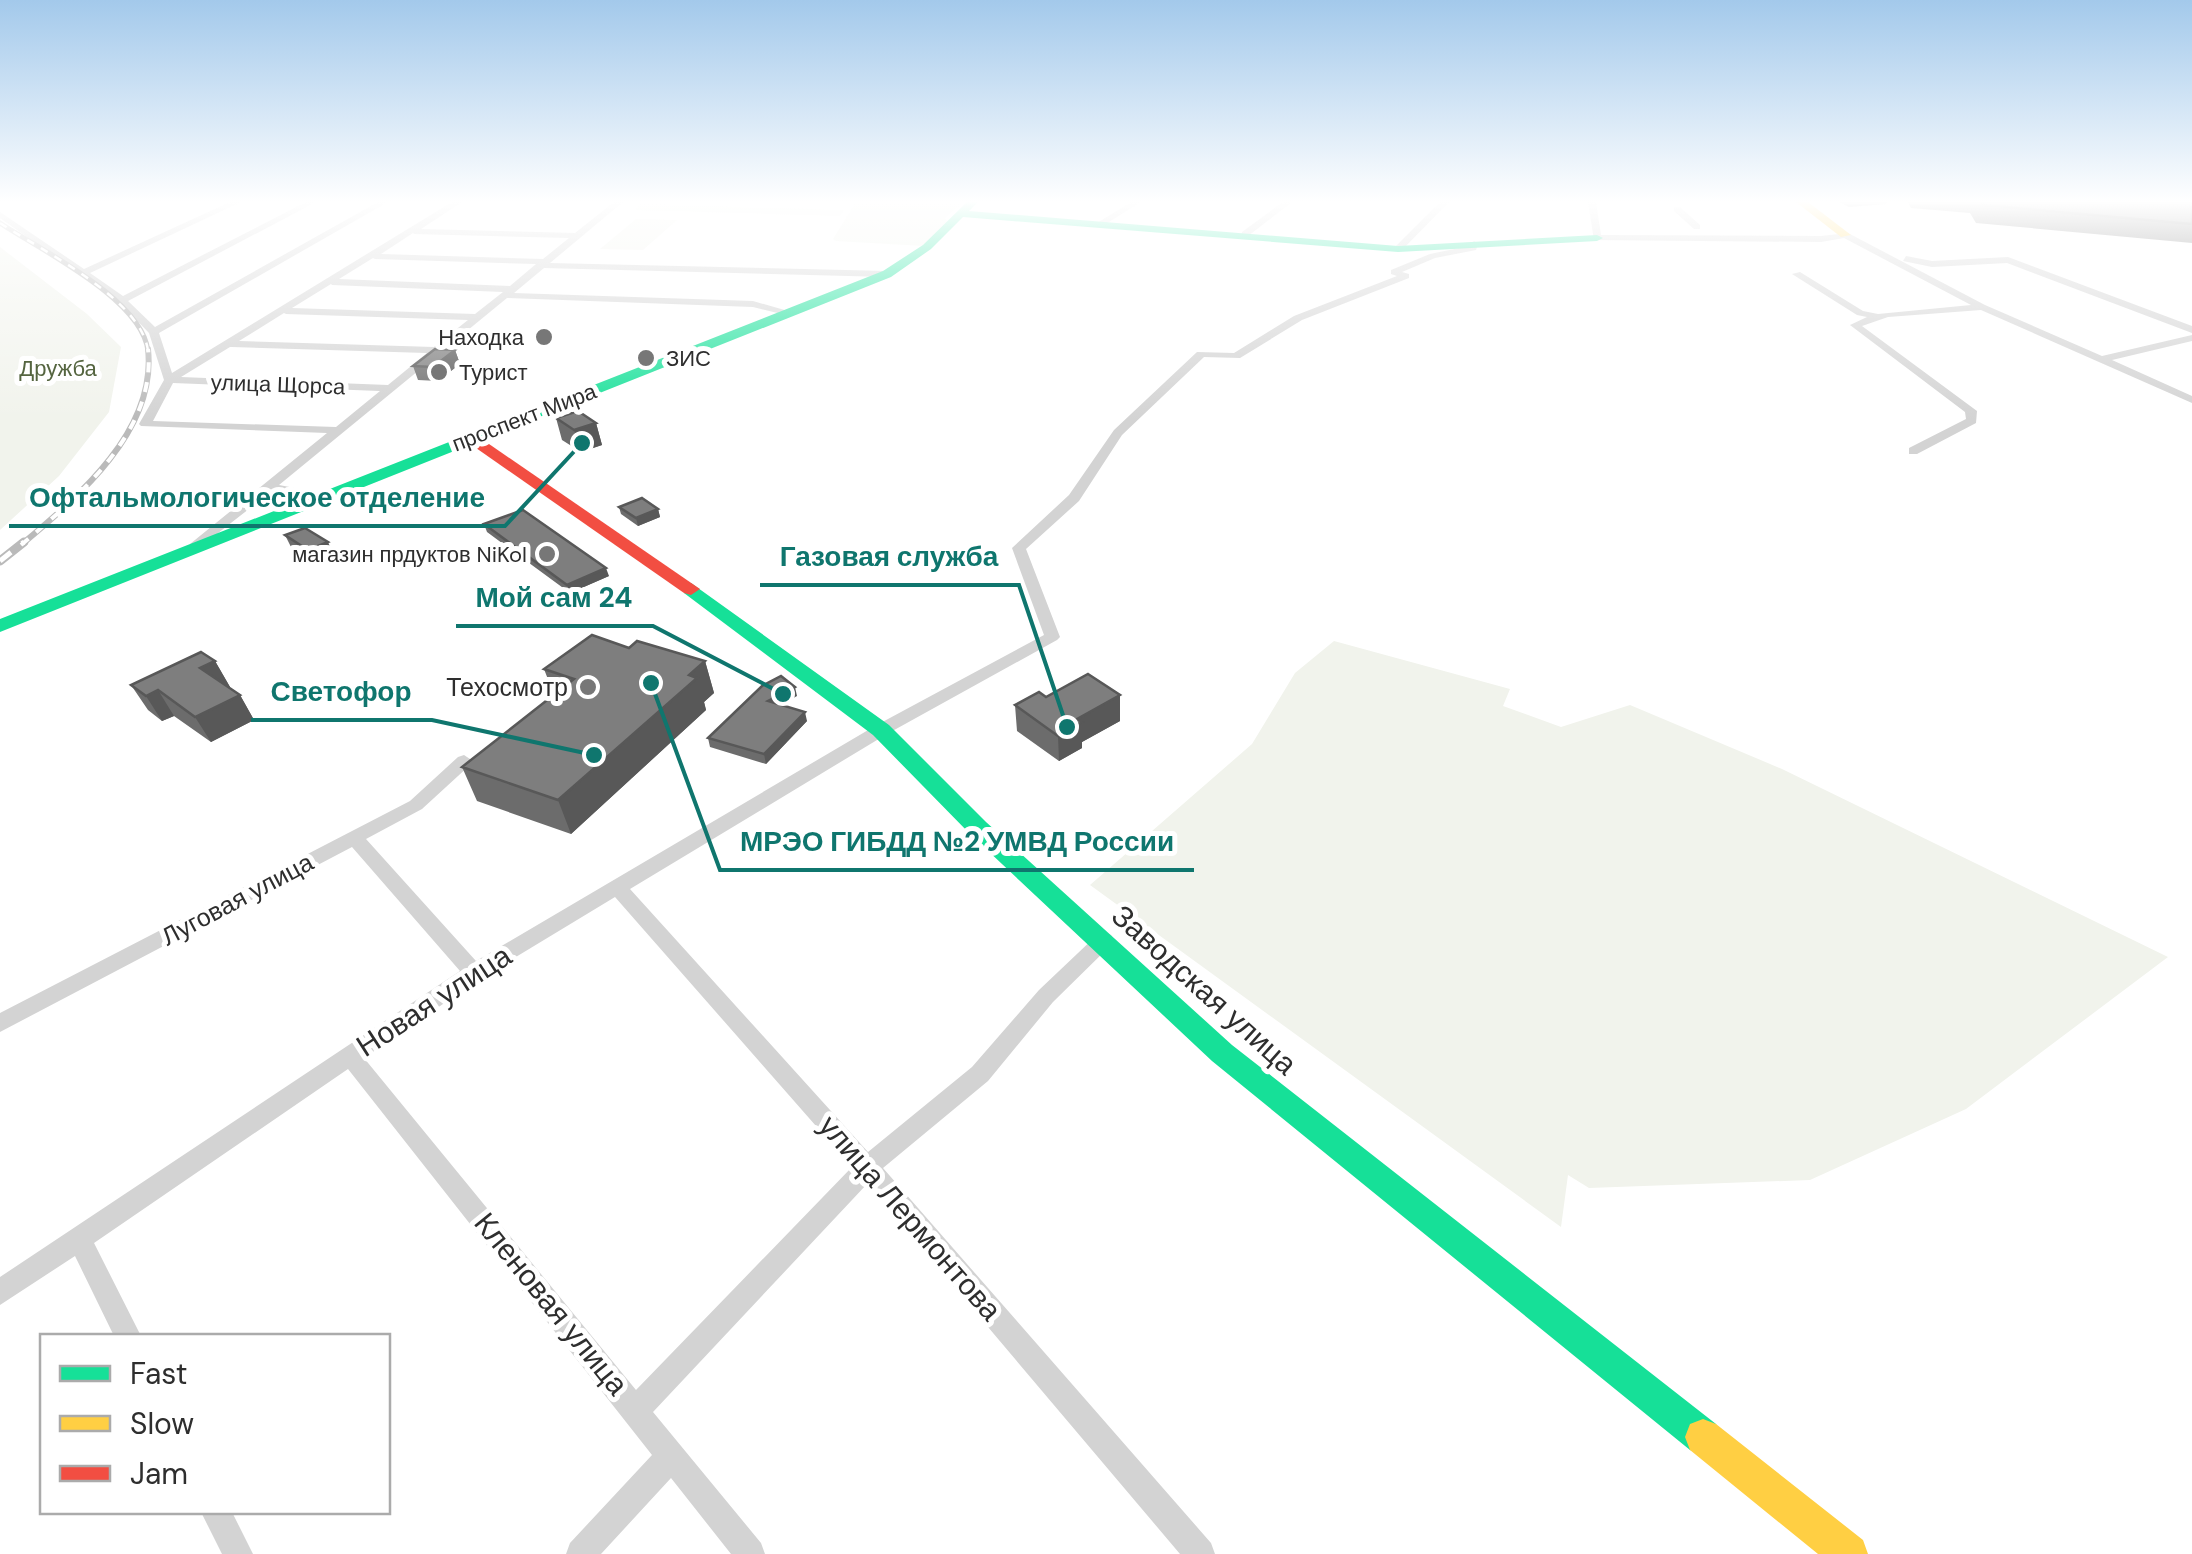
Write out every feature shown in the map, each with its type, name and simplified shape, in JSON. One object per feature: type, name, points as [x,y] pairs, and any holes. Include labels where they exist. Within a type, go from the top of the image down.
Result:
[{"type":"street","points":[[89,275],[154,332],[169,380]]},
{"type":"street","points":[[122,300],[171,275]]},
{"type":"street","points":[[154,332],[256,275]]},
{"type":"street","points":[[334,430],[145,424],[169,380],[344,275]]},
{"type":"street","points":[[195,547],[528,275]]},
{"type":"street","name":"проспект Мира","points":[[0,626],[886,275]]},
{"type":"street","name":"Новая улица","points":[[0,1292],[474,972],[881,730],[1052,637],[1019,548],[1074,498],[1118,433],[1202,354],[1236,356],[1298,318],[1406,276],[1402,275]]},
{"type":"street","points":[[1798,275],[1860,313],[1879,317]]},
{"type":"street","points":[[1923,275],[1982,306],[2192,400]]},
{"type":"street","points":[[2046,275],[2192,330]]},
{"type":"street","points":[[332,282],[753,304],[790,313]]},
{"type":"street","points":[[1913,450],[1972,421],[1970,410],[1855,325],[1879,317],[1982,306]]},
{"type":"street","points":[[284,311],[476,316]]},
{"type":"street","points":[[2100,360],[2192,338]]},
{"type":"street","points":[[232,344],[434,350]]},
{"type":"street","name":"улица Щорса","points":[[169,380],[387,388]]},
{"type":"street","name":"Заводская улица","points":[[471,438],[654,562],[881,730],[978,828],[1104,940],[1222,1053],[1850,1554]]},
{"type":"street","points":[[268,486],[321,498]]},
{"type":"street","name":"Луговая улица","points":[[0,1023],[416,805],[464,761]]},
{"type":"street","points":[[354,838],[474,972]]},
{"type":"street","name":"улица Лермонтова","points":[[616,886],[867,1167],[1200,1554]]},
{"type":"street","points":[[636,1410],[867,1167],[980,1074],[1046,996],[1104,940]]},
{"type":"street","name":"Кленовая улица","points":[[350,1056],[750,1554]]},
{"type":"street","points":[[78,1239],[127,1334]]},
{"type":"street","points":[[581,1554],[670,1457]]},
{"type":"street","points":[[217,1514],[238,1554]]},
{"type":"green space","name":"Дружба","points":[[0,275],[36,275],[87,314],[121,347],[109,412],[59,476],[0,530]]},
{"type":"green space","points":[[1334,641],[1510,689],[1503,706],[1561,727],[1630,705],[1782,769],[2168,957],[1966,1109],[1810,1180],[1589,1188],[1568,1175],[1561,1227],[1090,885],[1252,744],[1295,673]]},
{"type":"building","points":[[435,349],[455,350],[433,367],[413,366]]},
{"type":"building","points":[[578,411],[596,423],[574,430],[556,418]]},
{"type":"building","points":[[642,498],[658,509],[636,518],[619,507]]},
{"type":"building","name":"магазин прдуктов NiKol","points":[[523,510],[606,568],[567,585],[484,524]]},
{"type":"building","points":[[305,528],[328,542],[308,550],[285,535]]},
{"type":"building","points":[[592,635],[629,648],[637,641],[705,661],[689,675],[697,678],[558,800],[462,767],[574,679],[544,669]]},
{"type":"building","points":[[201,652],[215,661],[200,668],[240,695],[195,717],[158,690],[146,696],[131,685]]},
{"type":"building","points":[[1088,674],[1120,695],[1077,719],[1082,722],[1058,736],[1015,705],[1039,692],[1046,697]]},
{"type":"building","points":[[781,676],[795,687],[768,701],[805,712],[764,754],[708,738],[762,686]]},
{"type":"railway","points":[[83,275],[128,313],[142,332],[148,351]]},
{"type":"railway","points":[[21,545],[89,484],[127,434],[140,407],[147,379],[148,351]]},
{"type":"railway","points":[[0,561],[24,542]]},
{"type":"traffic: fast","points":[[0,626],[886,275]]},
{"type":"traffic: fast","points":[[691,589],[881,730],[978,828],[1222,1053],[1703,1437]]},
{"type":"traffic: slow","points":[[1703,1437],[1849,1554]]},
{"type":"traffic: jam","points":[[471,438],[691,589]]},
{"type":"place","name":"Находка","points":[[544,337]]},
{"type":"place","name":"ЗИС","points":[[646,358]]},
{"type":"place","name":"Турист","points":[[439,372]]},
{"type":"place","name":"Офтальмологическое отделение","points":[[582,443]]},
{"type":"place","name":"магазин прдуктов NiKol","points":[[547,554]]},
{"type":"place","name":"МРЭО ГИБДД №2 УМВД России","points":[[651,683]]},
{"type":"place","name":"Техосмотр","points":[[588,687]]},
{"type":"place","name":"Мой сам 24","points":[[783,694]]},
{"type":"place","name":"Газовая служба","points":[[1067,727]]},
{"type":"place","name":"Светофор","points":[[594,755]]}]
